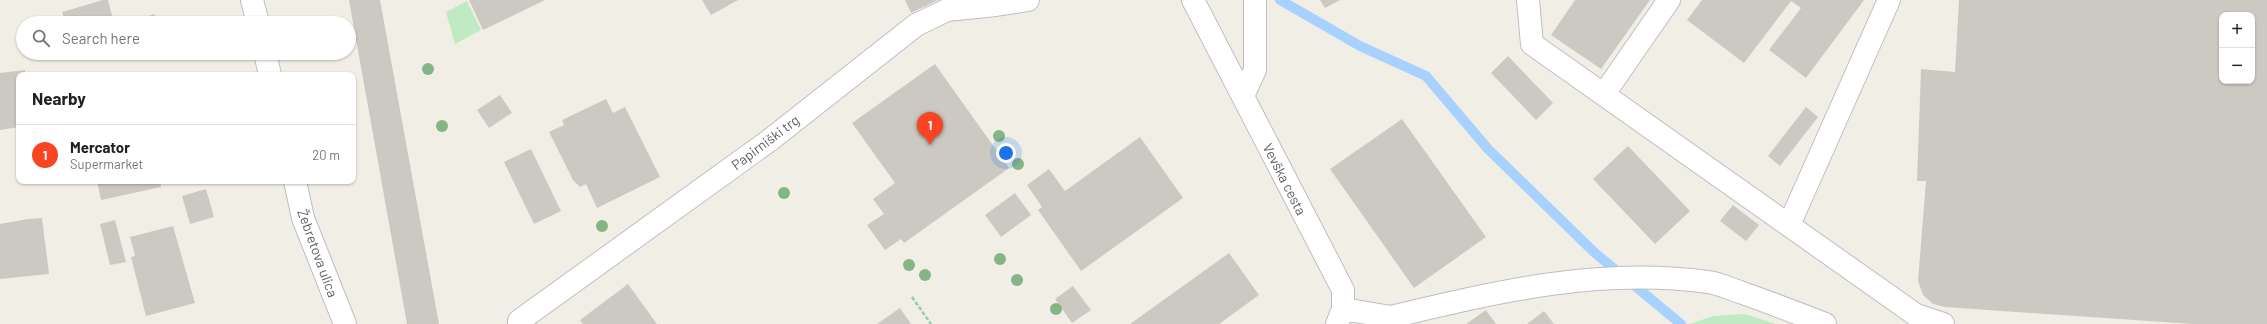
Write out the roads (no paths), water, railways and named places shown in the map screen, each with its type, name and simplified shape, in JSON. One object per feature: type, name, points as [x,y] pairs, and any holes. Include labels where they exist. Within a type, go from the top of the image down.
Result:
[{"type":"street","points":[[252,0],[256,16]]},
{"type":"street","name":"Papirniški trg","points":[[519,324],[519,321],[538,307],[770,140],[916,25],[947,10],[1028,0]]},
{"type":"street","name":"Vevška cesta","points":[[1193,0],[1343,290],[1340,316],[1394,321]]},
{"type":"street","points":[[1243,96],[1255,70],[1255,0]]},
{"type":"street","points":[[1528,0],[1532,44],[1916,316],[1943,324]]},
{"type":"street","points":[[1604,94],[1669,0]]},
{"type":"street","points":[[1789,225],[1889,0]]},
{"type":"street","points":[[267,60],[269,72]]},
{"type":"street","name":"Žebretova ulica","points":[[296,184],[303,218],[345,324]]},
{"type":"street","points":[[1394,321],[1501,291],[1568,281],[1643,278],[1710,282],[1782,307],[1825,324]]},
{"type":"waterway","points":[[1280,0],[1360,46],[1426,76],[1488,149],[1595,253],[1681,324]]},
{"type":"place","name":"Mercator","points":[[930,145]]}]
